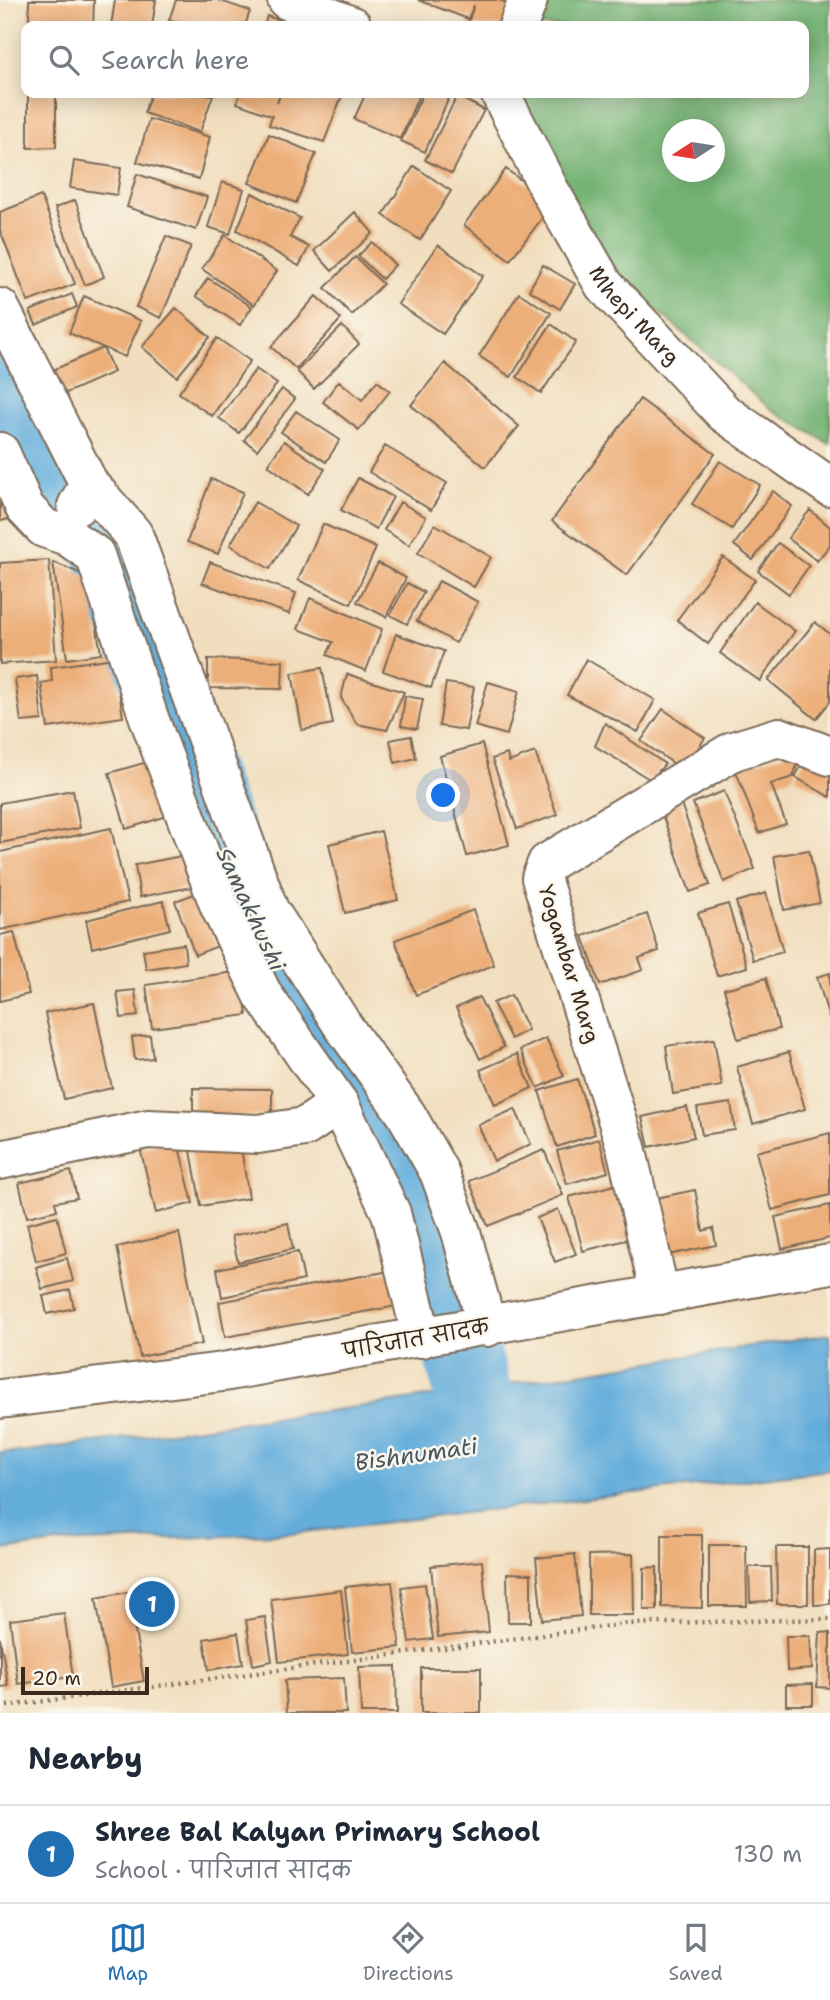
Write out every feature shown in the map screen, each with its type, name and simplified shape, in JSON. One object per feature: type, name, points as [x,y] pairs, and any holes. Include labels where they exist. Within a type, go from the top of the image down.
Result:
[{"type":"street","points":[[287,0],[340,21]]},
{"type":"street","points":[[520,21],[528,0]]},
{"type":"street","name":"Mhepi Marg","points":[[503,98],[550,191],[604,285],[724,413],[830,487]]},
{"type":"street","points":[[0,309],[85,488],[133,534],[269,910],[343,1026],[406,1114],[439,1172],[455,1211],[481,1328]]},
{"type":"street","points":[[0,452],[25,508],[44,528],[68,532],[94,555],[149,718],[220,907],[263,995],[339,1104],[391,1213],[425,1338]]},
{"type":"street","points":[[68,532],[85,488]]},
{"type":"street","name":"Yogambar Marg","points":[[660,1295],[626,1147],[541,878],[547,863],[733,751],[779,737],[830,756]]},
{"type":"street","points":[[0,1160],[148,1129],[258,1134],[305,1127],[339,1104]]},
{"type":"street","name":"पारिजात सादक","points":[[0,1399],[223,1372],[830,1264]]},
{"type":"path","points":[[0,1707],[625,1624],[830,1619]]},
{"type":"green space","points":[[542,0],[830,0],[830,444],[769,408],[627,284],[552,188],[521,98],[809,98],[809,21],[536,21]]},
{"type":"water","name":"Bishnumati","points":[[830,1334],[830,1470],[296,1533],[59,1543],[0,1550],[0,1452],[20,1452],[380,1404]]},
{"type":"building","points":[[29,0],[94,0],[93,21],[29,21]]},
{"type":"building","points":[[115,0],[156,0],[153,21],[112,21]]},
{"type":"building","points":[[176,0],[218,0],[250,11],[247,21],[169,20]]},
{"type":"building","points":[[418,0],[499,0],[510,4],[505,21],[469,21],[474,5],[468,19]]},
{"type":"building","points":[[267,16],[282,21],[266,21]]},
{"type":"building","points":[[28,98],[56,98],[56,147],[28,148]]},
{"type":"building","points":[[149,98],[212,98],[200,132],[144,113]]},
{"type":"building","points":[[238,98],[278,98],[277,103],[279,98],[341,98],[324,142],[269,125],[272,116],[237,103]]},
{"type":"building","points":[[364,98],[418,98],[400,139],[354,119]]},
{"type":"building","points":[[421,98],[449,98],[425,152],[401,141]]},
{"type":"building","points":[[456,98],[484,110],[452,174],[425,160]]},
{"type":"building","points":[[149,119],[210,137],[199,179],[137,162]]},
{"type":"building","points":[[269,134],[316,154],[296,203],[249,183]]},
{"type":"building","points":[[74,161],[121,168],[117,195],[70,188]]},
{"type":"building","points":[[414,166],[451,191],[420,240],[383,215]]},
{"type":"building","points":[[506,169],[553,204],[510,260],[464,225]]},
{"type":"building","points":[[137,174],[207,197],[196,230],[127,207]]},
{"type":"building","points":[[222,182],[244,189],[230,234],[208,227]]},
{"type":"building","points":[[252,193],[300,218],[290,237],[309,247],[299,266],[237,230]]},
{"type":"building","points":[[41,196],[75,284],[28,302],[0,230],[0,212]]},
{"type":"building","points":[[75,200],[104,277],[85,285],[55,208]]},
{"type":"building","points":[[355,212],[373,233],[332,271],[314,251]]},
{"type":"building","points":[[225,235],[277,271],[254,305],[202,269]]},
{"type":"building","points":[[166,236],[191,246],[161,318],[136,307]]},
{"type":"building","points":[[372,242],[395,265],[382,279],[358,256]]},
{"type":"building","points":[[438,245],[483,276],[443,334],[398,304]]},
{"type":"building","points":[[355,257],[383,284],[352,315],[325,288]]},
{"type":"building","points":[[543,265],[575,284],[560,309],[529,290]]},
{"type":"building","points":[[208,278],[252,307],[240,325],[196,296]]},
{"type":"building","points":[[519,293],[551,313],[511,377],[479,356]]},
{"type":"building","points":[[72,294],[77,307],[36,325],[30,311]]},
{"type":"building","points":[[84,296],[141,321],[125,357],[69,333]]},
{"type":"building","points":[[316,296],[341,319],[296,369],[271,347]]},
{"type":"building","points":[[176,308],[210,337],[177,377],[142,347]]},
{"type":"building","points":[[551,324],[576,342],[541,393],[517,377]]},
{"type":"building","points":[[342,326],[359,344],[314,389],[297,371]]},
{"type":"building","points":[[217,338],[250,361],[212,416],[179,393]]},
{"type":"building","points":[[103,348],[114,372],[64,394],[53,370]]},
{"type":"building","points":[[445,363],[519,426],[485,467],[411,405]]},
{"type":"building","points":[[256,369],[277,384],[239,433],[219,418]]},
{"type":"building","points":[[339,381],[362,400],[377,381],[390,391],[359,430],[323,402]]},
{"type":"building","points":[[282,389],[295,399],[257,450],[244,440]]},
{"type":"building","points":[[640,399],[715,454],[627,575],[552,521]]},
{"type":"building","points":[[296,411],[340,440],[326,462],[281,432]]},
{"type":"building","points":[[284,441],[325,469],[308,494],[268,465]]},
{"type":"building","points":[[385,446],[447,483],[431,510],[369,472]]},
{"type":"building","points":[[720,461],[760,485],[732,529],[692,504]]},
{"type":"building","points":[[358,478],[393,497],[376,529],[341,510]]},
{"type":"building","points":[[211,479],[243,492],[218,554],[187,542]]},
{"type":"building","points":[[0,489],[15,518],[0,521]]},
{"type":"building","points":[[773,491],[792,506],[753,560],[734,545]]},
{"type":"building","points":[[255,502],[296,526],[270,569],[230,545]]},
{"type":"building","points":[[400,502],[426,517],[409,545],[384,530]]},
{"type":"building","points":[[810,510],[830,527],[830,545],[817,561],[788,538]]},
{"type":"building","points":[[323,524],[376,548],[351,604],[298,580]]},
{"type":"building","points":[[435,524],[491,557],[474,587],[418,553]]},
{"type":"building","points":[[778,543],[809,566],[789,594],[758,571]]},
{"type":"building","points":[[723,557],[755,580],[708,644],[677,620]]},
{"type":"building","points":[[49,560],[56,660],[0,664],[0,563]]},
{"type":"building","points":[[53,562],[89,577],[101,654],[67,659]]},
{"type":"building","points":[[210,562],[296,593],[289,614],[202,583]]},
{"type":"building","points":[[378,563],[406,578],[386,617],[357,602]]},
{"type":"building","points":[[439,581],[478,602],[456,643],[417,621]]},
{"type":"building","points":[[407,583],[424,592],[407,624],[390,615]]},
{"type":"building","points":[[310,598],[382,629],[366,671],[327,655],[333,642],[298,629]]},
{"type":"building","points":[[755,602],[795,631],[760,681],[720,653]]},
{"type":"building","points":[[815,622],[830,634],[830,702],[816,719],[768,680]]},
{"type":"building","points":[[396,634],[444,651],[431,688],[383,671]]},
{"type":"building","points":[[114,658],[123,717],[48,728],[41,683],[52,681],[51,667]]},
{"type":"building","points":[[208,659],[283,661],[282,689],[208,688]]},
{"type":"building","points":[[586,659],[655,700],[638,732],[567,695]]},
{"type":"building","points":[[322,668],[333,724],[302,730],[292,673]]},
{"type":"building","points":[[347,674],[404,692],[387,730],[357,724],[341,698]]},
{"type":"building","points":[[37,676],[42,720],[21,722],[15,679]]},
{"type":"building","points":[[488,682],[519,691],[507,735],[475,726]]},
{"type":"building","points":[[446,683],[474,687],[466,730],[439,726]]},
{"type":"building","points":[[405,696],[423,699],[417,729],[401,726]]},
{"type":"building","points":[[663,709],[705,738],[683,770],[641,741]]},
{"type":"building","points":[[605,723],[665,764],[651,780],[595,746]]},
{"type":"building","points":[[411,736],[416,758],[395,763],[390,740]]},
{"type":"building","points":[[482,744],[509,845],[467,856],[440,756]]},
{"type":"building","points":[[802,750],[793,777],[771,784],[786,824],[759,833],[735,768]]},
{"type":"building","points":[[535,752],[557,815],[517,829],[492,759],[507,754],[509,762]]},
{"type":"building","points":[[807,755],[830,768],[830,797],[795,777]]},
{"type":"building","points":[[151,761],[167,816],[126,829],[109,773]]},
{"type":"building","points":[[73,790],[80,828],[0,843],[0,803]]},
{"type":"building","points":[[724,791],[755,869],[724,882],[693,803]]},
{"type":"building","points":[[680,801],[710,885],[690,892],[660,808]]},
{"type":"building","points":[[111,828],[128,902],[0,930],[0,852]]},
{"type":"building","points":[[381,831],[398,900],[345,913],[329,844]]},
{"type":"building","points":[[809,850],[820,903],[784,910],[774,856]]},
{"type":"building","points":[[187,855],[192,887],[140,897],[135,865]]},
{"type":"building","points":[[197,893],[218,946],[195,955],[175,901]]},
{"type":"building","points":[[766,893],[783,952],[753,960],[736,902]]},
{"type":"building","points":[[163,901],[170,929],[92,948],[86,920]]},
{"type":"building","points":[[728,904],[747,967],[717,976],[698,913]]},
{"type":"building","points":[[473,910],[494,965],[416,995],[395,940]]},
{"type":"building","points":[[647,914],[659,951],[639,958],[643,970],[600,985],[583,936]]},
{"type":"building","points":[[14,932],[29,994],[0,1001],[0,935]]},
{"type":"building","points":[[184,944],[186,963],[146,969],[143,950]]},
{"type":"building","points":[[241,971],[247,1015],[152,1028],[146,985]]},
{"type":"building","points":[[830,973],[830,1018],[829,1018],[817,977]]},
{"type":"building","points":[[766,978],[779,1029],[738,1039],[724,989]]},
{"type":"building","points":[[135,990],[138,1016],[121,1018],[117,992]]},
{"type":"building","points":[[511,995],[528,1030],[511,1039],[493,1003]]},
{"type":"building","points":[[479,997],[504,1047],[480,1059],[456,1008]]},
{"type":"building","points":[[94,1003],[112,1088],[64,1099],[45,1013]]},
{"type":"building","points":[[150,1035],[153,1058],[135,1060],[132,1037]]},
{"type":"building","points":[[546,1038],[564,1076],[538,1088],[520,1050]]},
{"type":"building","points":[[714,1039],[722,1086],[673,1094],[666,1046]]},
{"type":"building","points":[[789,1052],[805,1109],[753,1124],[737,1067]]},
{"type":"building","points":[[517,1054],[532,1088],[495,1105],[480,1070]]},
{"type":"building","points":[[577,1079],[595,1134],[557,1147],[539,1091]]},
{"type":"building","points":[[193,1088],[272,1089],[272,1116],[193,1115]]},
{"type":"building","points":[[731,1103],[735,1130],[702,1135],[697,1108]]},
{"type":"building","points":[[687,1107],[694,1137],[649,1147],[642,1117]]},
{"type":"building","points":[[515,1109],[531,1144],[494,1161],[478,1125]]},
{"type":"building","points":[[830,1133],[830,1195],[772,1210],[756,1152]]},
{"type":"building","points":[[177,1139],[193,1203],[156,1213],[140,1148]]},
{"type":"building","points":[[599,1139],[608,1172],[567,1184],[557,1151]]},
{"type":"building","points":[[240,1142],[249,1198],[201,1206],[191,1151]]},
{"type":"building","points":[[544,1150],[563,1195],[488,1226],[469,1181]]},
{"type":"building","points":[[71,1171],[77,1198],[55,1202],[57,1210],[27,1217],[19,1183]]},
{"type":"building","points":[[615,1185],[630,1239],[583,1251],[569,1197]]},
{"type":"building","points":[[695,1190],[703,1231],[713,1228],[716,1245],[668,1255],[656,1198]]},
{"type":"building","points":[[830,1205],[830,1238],[782,1249],[775,1217]]},
{"type":"building","points":[[558,1209],[576,1254],[555,1262],[537,1218]]},
{"type":"building","points":[[57,1216],[66,1253],[36,1261],[27,1224]]},
{"type":"building","points":[[288,1223],[293,1249],[238,1262],[232,1236]]},
{"type":"building","points":[[179,1233],[202,1344],[140,1357],[117,1247]]},
{"type":"building","points":[[298,1252],[304,1280],[222,1297],[217,1269]]},
{"type":"building","points":[[67,1258],[73,1281],[42,1289],[36,1267]]},
{"type":"building","points":[[390,1271],[397,1306],[225,1337],[219,1302]]},
{"type":"building","points":[[70,1290],[74,1308],[47,1314],[43,1296]]},
{"type":"building","points":[[662,1535],[702,1535],[702,1608],[662,1607]]},
{"type":"building","points":[[709,1545],[746,1545],[747,1606],[709,1606]]},
{"type":"building","points":[[776,1547],[808,1547],[808,1604],[777,1604]]},
{"type":"building","points":[[830,1549],[830,1604],[814,1605],[814,1550]]},
{"type":"building","points":[[575,1554],[581,1616],[542,1620],[536,1558]]},
{"type":"building","points":[[633,1554],[634,1615],[589,1615],[589,1555]]},
{"type":"building","points":[[482,1561],[489,1632],[438,1637],[431,1566]]},
{"type":"building","points":[[657,1567],[657,1610],[644,1610],[644,1568]]},
{"type":"building","points":[[749,1567],[771,1567],[772,1601],[750,1602]]},
{"type":"building","points":[[507,1573],[531,1574],[531,1622],[508,1622]]},
{"type":"building","points":[[392,1582],[400,1647],[352,1652],[345,1587]]},
{"type":"building","points":[[425,1584],[433,1639],[409,1642],[401,1587]]},
{"type":"building","points":[[341,1590],[348,1654],[279,1662],[271,1599]]},
{"type":"building","points":[[128,1592],[144,1681],[111,1687],[96,1598]]},
{"type":"building","points":[[64,1613],[73,1677],[18,1684],[10,1620]]},
{"type":"building","points":[[265,1617],[272,1661],[253,1665],[246,1620]]},
{"type":"building","points":[[820,1632],[830,1633],[830,1688],[817,1687]]},
{"type":"building","points":[[238,1633],[243,1664],[209,1670],[204,1639]]},
{"type":"building","points":[[786,1636],[810,1636],[812,1669],[787,1671]]},
{"type":"building","points":[[0,1638],[8,1686],[0,1687]]},
{"type":"building","points":[[396,1666],[397,1713],[361,1713],[359,1667]]},
{"type":"building","points":[[421,1668],[481,1668],[481,1713],[421,1713]]},
{"type":"building","points":[[344,1678],[346,1713],[287,1713],[285,1680]]},
{"type":"building","points":[[813,1684],[813,1705],[786,1705],[786,1685]]},
{"type":"waterway","name":"Samakhushi","points":[[0,383],[38,475],[107,541],[234,880],[271,963],[347,1069],[415,1182],[487,1444]]},
{"type":"place","name":"Shree Bal Kalyan Primary School","points":[[152,1604]]}]
